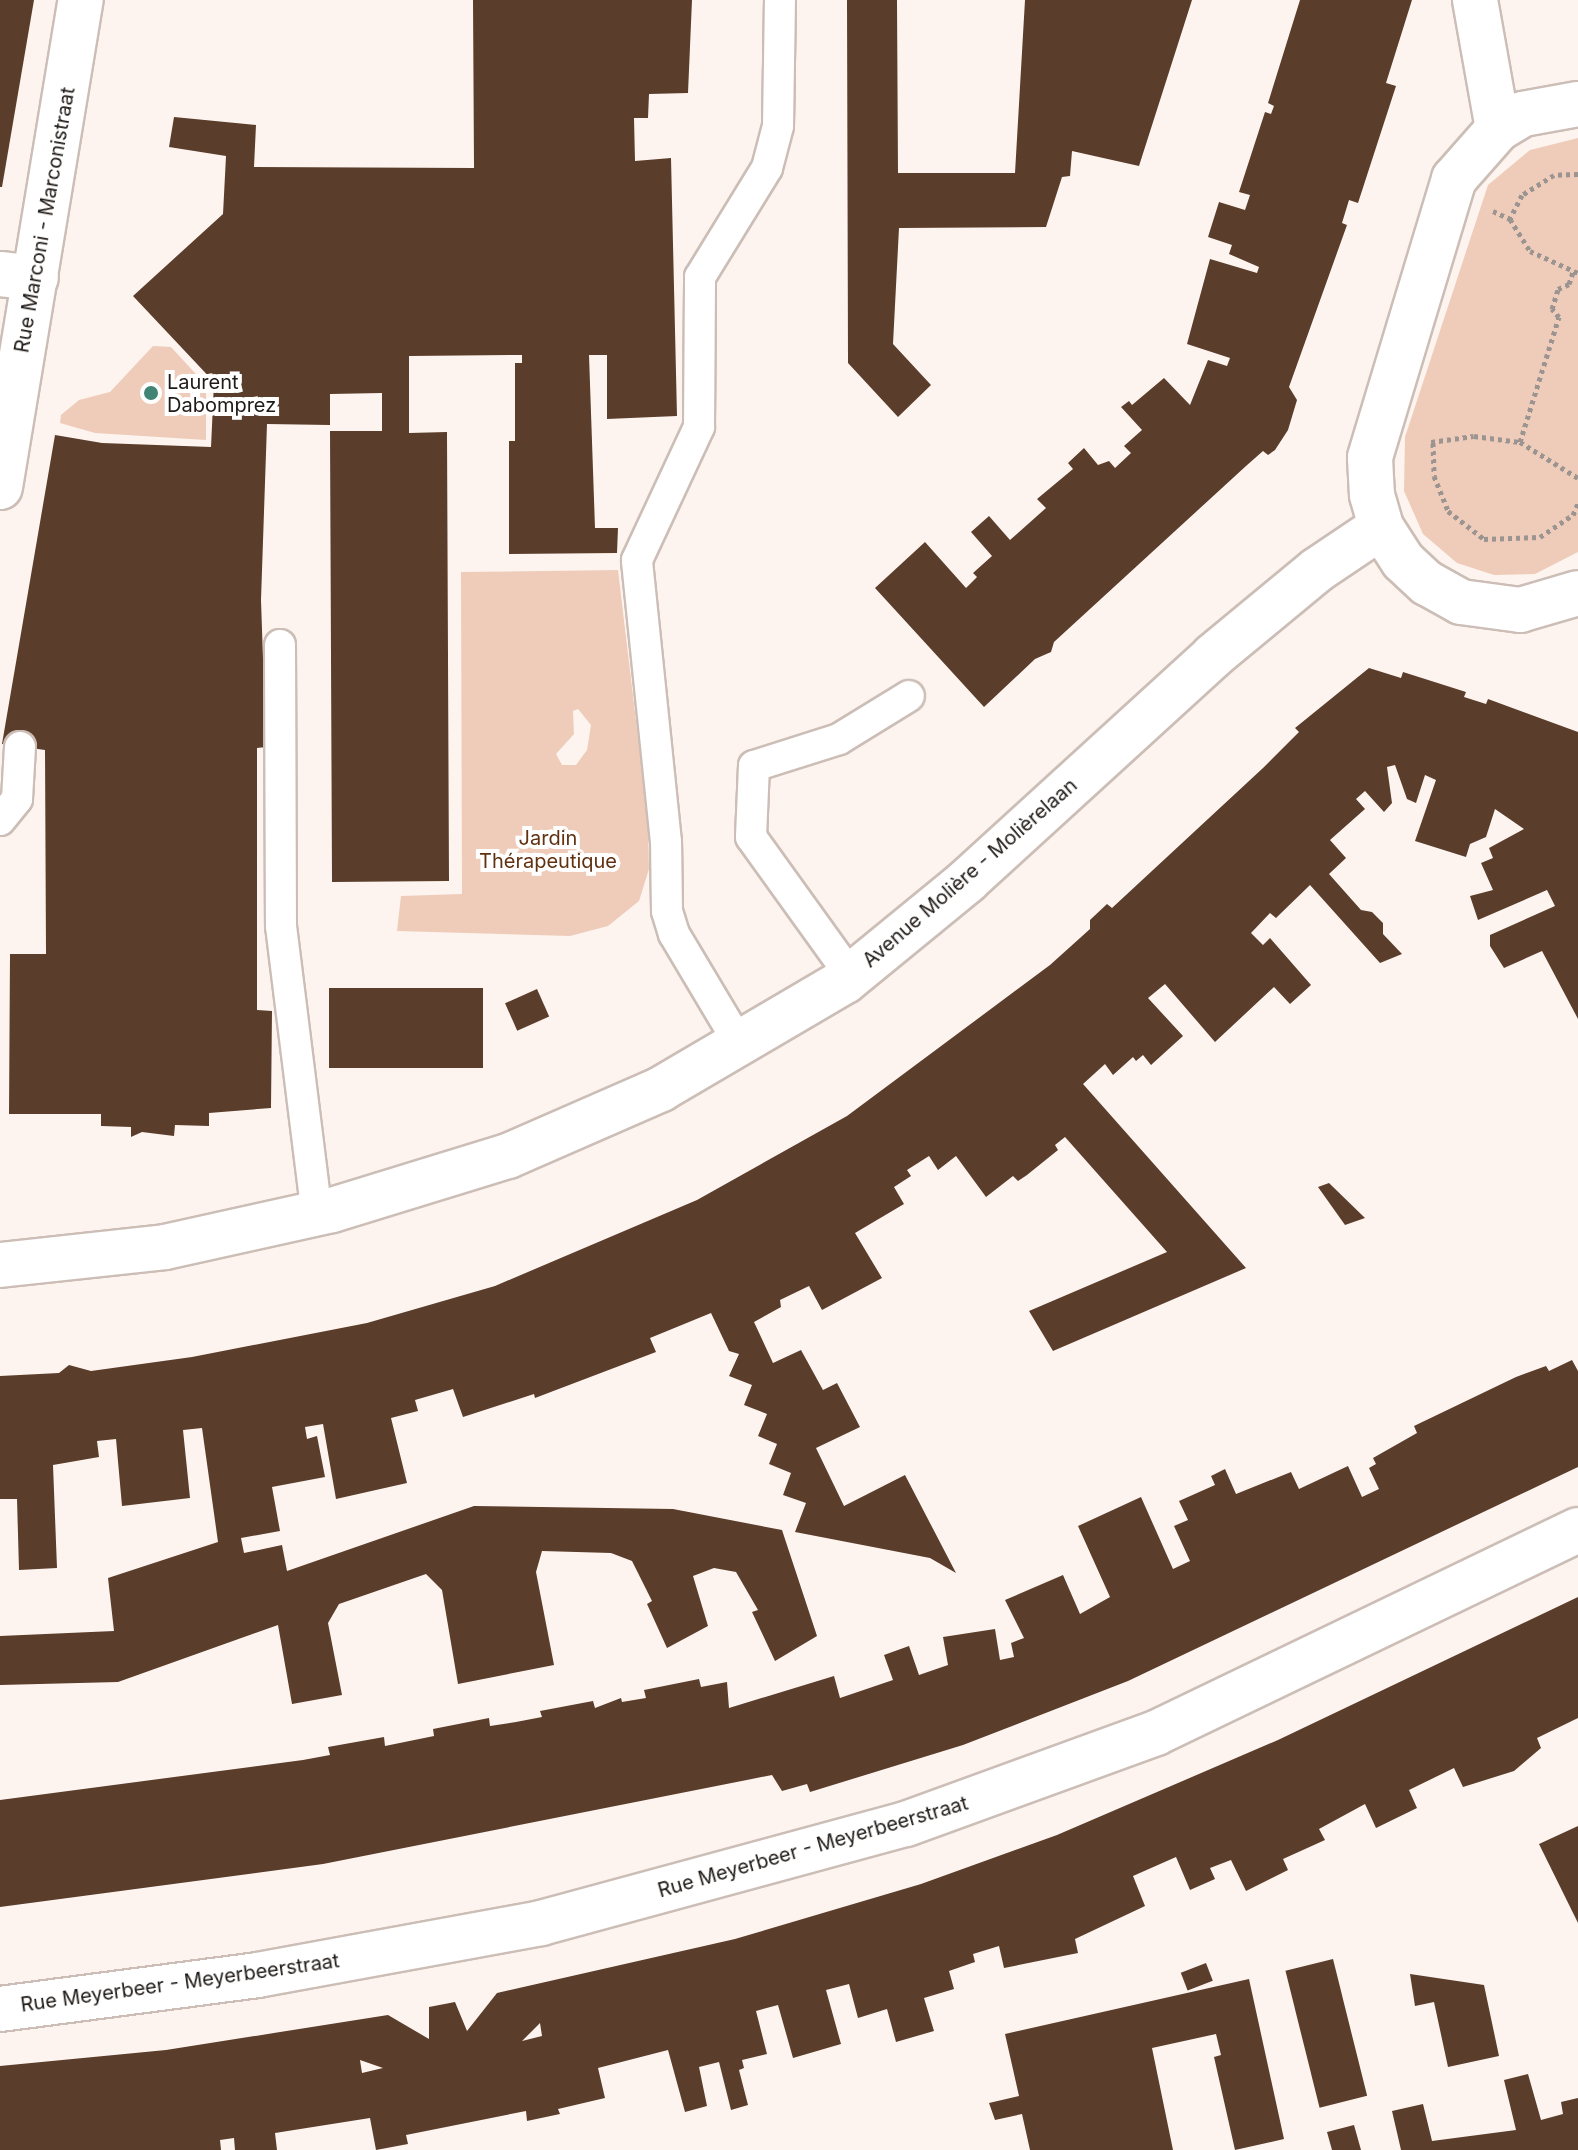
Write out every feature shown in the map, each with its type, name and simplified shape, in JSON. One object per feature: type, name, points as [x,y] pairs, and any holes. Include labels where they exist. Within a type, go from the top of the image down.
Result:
[{"type":"street","name":"Rue Marconi - Marconistraat","points":[[0,487],[18,276],[81,0]]},
{"type":"street","points":[[1475,0],[1498,129]]},
{"type":"street","points":[[1578,104],[1523,114],[1498,129],[1454,179],[1378,420],[1370,458],[1372,495],[1381,527],[1403,561],[1427,583],[1461,602],[1520,610],[1578,593]]},
{"type":"street","name":"Avenue Molière - Molièrelaan","points":[[0,1265],[165,1247],[317,1214],[508,1156],[661,1089],[851,976],[967,881],[1213,656],[1317,570],[1381,527]]},
{"type":"street","name":"Rue Meyerbeer - Meyerbeerstraat","points":[[0,2009],[258,1975],[541,1923],[906,1824],[1156,1733],[1578,1530]]},
{"type":"lane","points":[[739,1043],[674,934],[667,911],[666,842],[637,560],[699,427],[700,277],[767,168],[778,126],[780,0]]},
{"type":"lane","points":[[280,645],[281,926],[317,1214]]},
{"type":"lane","points":[[851,976],[751,837],[754,766],[839,739],[909,696]]},
{"type":"lane","points":[[0,820],[17,799],[20,747]]},
{"type":"path","points":[[1520,442],[1559,317],[1552,309],[1558,289],[1569,284],[1575,272],[1530,251],[1510,219],[1522,195],[1554,175],[1578,174]]},
{"type":"path","points":[[1578,478],[1520,442],[1474,436],[1433,443],[1434,476],[1448,511],[1484,539],[1540,537],[1573,515],[1578,503]]},
{"type":"green space","points":[[1578,138],[1578,552],[1535,574],[1494,575],[1457,563],[1423,534],[1404,491],[1405,437],[1488,185],[1530,150]]},
{"type":"green space","points":[[153,346],[171,347],[206,385],[206,440],[95,433],[60,423],[61,415],[79,400],[110,392]]},
{"type":"green space","name":"Jardin Thérapeutique","points":[[618,570],[648,821],[649,869],[639,901],[608,926],[570,936],[397,931],[401,896],[462,894],[461,572]],"holes":[[[578,709],[591,725],[587,750],[576,765],[562,765],[556,754],[574,734],[573,711]]]},
{"type":"building","points":[[0,0],[34,0],[2,187],[0,187]]},
{"type":"building","points":[[473,0],[692,0],[688,93],[649,94],[648,118],[634,118],[635,161],[671,158],[677,416],[607,419],[607,355],[589,355],[595,528],[618,528],[617,553],[509,554],[509,441],[515,441],[515,363],[522,363],[522,355],[409,356],[409,433],[447,432],[449,881],[332,882],[330,431],[382,431],[382,393],[330,394],[330,425],[267,424],[261,600],[266,747],[257,748],[257,1010],[272,1011],[271,1108],[209,1113],[209,1126],[175,1125],[174,1136],[142,1132],[131,1137],[131,1127],[101,1126],[101,1114],[9,1114],[10,954],[46,954],[45,750],[2,744],[55,435],[102,443],[211,447],[214,382],[133,296],[223,214],[226,156],[169,147],[174,117],[256,125],[254,167],[474,168]]},
{"type":"building","points":[[847,0],[897,0],[898,173],[1015,173],[1025,0],[1192,0],[1139,166],[1072,151],[1070,176],[1062,177],[1046,227],[899,228],[893,344],[931,385],[898,417],[848,363]]},
{"type":"building","points":[[1300,0],[1412,0],[1386,83],[1396,86],[1358,203],[1349,200],[1342,223],[1347,225],[1289,387],[1297,400],[1288,430],[1275,450],[1268,455],[1263,451],[1246,466],[1054,642],[1051,652],[1035,659],[984,707],[875,588],[925,542],[966,588],[977,577],[973,573],[992,556],[971,532],[989,516],[1010,540],[1046,508],[1037,499],[1073,469],[1068,463],[1084,448],[1098,465],[1109,461],[1115,468],[1131,453],[1124,446],[1142,430],[1121,407],[1129,401],[1132,405],[1164,378],[1190,405],[1208,360],[1227,366],[1230,358],[1187,344],[1210,259],[1257,273],[1259,267],[1229,254],[1232,245],[1208,237],[1219,202],[1245,210],[1250,195],[1239,192],[1265,112],[1271,114],[1274,106],[1268,103]]},
{"type":"building","points":[[1369,668],[1401,678],[1403,672],[1466,692],[1464,697],[1486,704],[1488,699],[1578,732],[1578,1019],[1542,951],[1504,968],[1490,946],[1490,935],[1555,906],[1547,890],[1478,920],[1470,896],[1493,890],[1481,863],[1493,858],[1489,848],[1524,829],[1495,809],[1486,837],[1470,844],[1466,857],[1415,841],[1436,780],[1425,775],[1416,803],[1407,799],[1395,765],[1387,767],[1392,803],[1384,812],[1365,791],[1356,799],[1365,809],[1330,840],[1346,858],[1329,874],[1361,910],[1372,912],[1383,923],[1383,934],[1402,954],[1380,963],[1310,885],[1276,918],[1270,913],[1251,933],[1263,945],[1270,938],[1311,985],[1290,1004],[1274,987],[1215,1042],[1165,984],[1148,998],[1183,1036],[1151,1065],[1143,1055],[1136,1061],[1133,1057],[1113,1075],[1105,1064],[1083,1084],[1246,1268],[1053,1351],[1029,1311],[1167,1252],[1065,1137],[1055,1145],[1058,1150],[1027,1175],[1018,1181],[1013,1176],[986,1197],[956,1156],[938,1170],[929,1156],[907,1170],[911,1176],[894,1187],[904,1204],[855,1233],[882,1278],[822,1310],[809,1286],[780,1300],[781,1307],[754,1322],[773,1363],[801,1350],[823,1390],[837,1383],[860,1427],[816,1448],[844,1506],[905,1475],[956,1573],[930,1558],[795,1532],[806,1503],[783,1495],[791,1473],[769,1464],[777,1444],[758,1436],[767,1414],[744,1405],[752,1385],[729,1376],[739,1354],[729,1351],[711,1313],[650,1338],[656,1352],[535,1398],[534,1394],[463,1417],[453,1389],[415,1400],[418,1411],[391,1418],[407,1483],[336,1499],[323,1424],[305,1427],[307,1439],[317,1436],[325,1477],[272,1487],[280,1531],[241,1538],[244,1553],[282,1545],[287,1571],[474,1506],[673,1509],[782,1530],[817,1636],[775,1661],[752,1612],[758,1610],[736,1572],[714,1568],[693,1576],[708,1626],[667,1648],[647,1604],[652,1601],[632,1561],[611,1553],[542,1551],[536,1572],[554,1665],[458,1684],[442,1590],[426,1574],[339,1604],[328,1623],[342,1695],[292,1704],[278,1625],[118,1682],[0,1685],[0,1636],[114,1631],[108,1578],[218,1542],[202,1428],[183,1430],[190,1498],[122,1506],[116,1439],[97,1441],[99,1457],[53,1465],[57,1568],[19,1570],[17,1499],[0,1499],[0,1376],[59,1373],[69,1365],[91,1371],[192,1357],[367,1323],[495,1286],[697,1200],[847,1116],[1050,965],[1090,929],[1090,920],[1107,904],[1112,908],[1263,768],[1299,732],[1295,728]]},
{"type":"building","points":[[329,988],[483,988],[483,1068],[329,1068]]},
{"type":"building","points":[[537,989],[549,1016],[517,1031],[505,1003]]},
{"type":"building","points":[[1329,1183],[1365,1218],[1345,1225],[1318,1187]]},
{"type":"building","points":[[1572,1360],[1578,1371],[1578,1467],[1128,1681],[963,1745],[810,1792],[807,1784],[782,1791],[772,1775],[323,1864],[0,1907],[0,1800],[303,1760],[330,1755],[328,1747],[384,1737],[385,1746],[434,1736],[433,1729],[489,1718],[490,1726],[542,1717],[540,1711],[593,1701],[595,1708],[621,1698],[622,1702],[646,1698],[644,1690],[699,1679],[701,1687],[727,1682],[729,1708],[834,1676],[840,1698],[893,1680],[884,1655],[909,1646],[919,1675],[948,1665],[943,1637],[995,1629],[1000,1660],[1014,1657],[1011,1643],[1024,1638],[1005,1600],[1063,1575],[1080,1614],[1110,1597],[1078,1526],[1141,1497],[1173,1569],[1190,1561],[1174,1526],[1188,1520],[1179,1501],[1215,1485],[1211,1476],[1225,1469],[1236,1494],[1291,1472],[1299,1489],[1348,1466],[1362,1497],[1379,1489],[1369,1468],[1376,1464],[1373,1458],[1417,1433],[1414,1426],[1516,1377],[1546,1366],[1549,1371]]},
{"type":"building","points":[[1578,1597],[1578,1718],[1537,1738],[1541,1748],[1514,1771],[1463,1787],[1454,1768],[1409,1790],[1417,1808],[1376,1828],[1365,1804],[1319,1829],[1325,1840],[1283,1859],[1288,1870],[1246,1891],[1231,1860],[1210,1868],[1215,1879],[1190,1890],[1176,1857],[1133,1876],[1145,1906],[1075,1939],[1078,1953],[1004,1968],[999,1946],[973,1954],[975,1962],[949,1971],[954,1989],[924,1998],[934,2031],[896,2042],[887,2009],[858,2018],[849,1984],[826,1990],[841,2044],[793,2058],[778,2005],[756,2011],[767,2054],[742,2060],[744,2068],[739,2070],[748,2105],[731,2110],[719,2062],[699,2067],[707,2106],[685,2112],[668,2050],[598,2068],[605,2098],[558,2109],[560,2114],[527,2121],[526,2111],[406,2135],[408,2144],[376,2150],[370,2118],[275,2133],[277,2150],[235,2150],[234,2138],[220,2140],[221,2150],[0,2150],[0,2066],[166,2050],[388,2015],[429,2039],[429,2007],[455,2002],[467,2031],[497,1993],[735,1939],[921,1884],[1057,1835],[1278,1740]],"holes":[[[540,2023],[542,2036],[522,2041]],[[360,2060],[383,2068],[362,2073]]]},
{"type":"building","points":[[1578,1826],[1578,1923],[1539,1844]]},
{"type":"building","points":[[1333,1959],[1367,2096],[1320,2108],[1285,1971]]},
{"type":"building","points":[[1206,1963],[1213,1981],[1188,1990],[1181,1973]]},
{"type":"building","points":[[1410,1974],[1484,1985],[1499,2056],[1448,2067],[1434,2002],[1415,2006]]},
{"type":"building","points":[[1249,1979],[1284,2139],[1235,2150],[1214,2057],[1221,2055],[1216,2034],[1152,2048],[1173,2150],[1030,2150],[1022,2114],[995,2120],[989,2103],[1019,2096],[1005,2034]]},
{"type":"building","points":[[1528,2074],[1541,2120],[1563,2114],[1561,2102],[1578,2098],[1578,2150],[1401,2150],[1392,2111],[1423,2104],[1432,2141],[1516,2130],[1504,2080]]},
{"type":"building","points":[[1354,2125],[1361,2150],[1332,2150],[1327,2132]]},
{"type":"place","name":"Laurent Dabomprez","points":[[151,393]]}]
